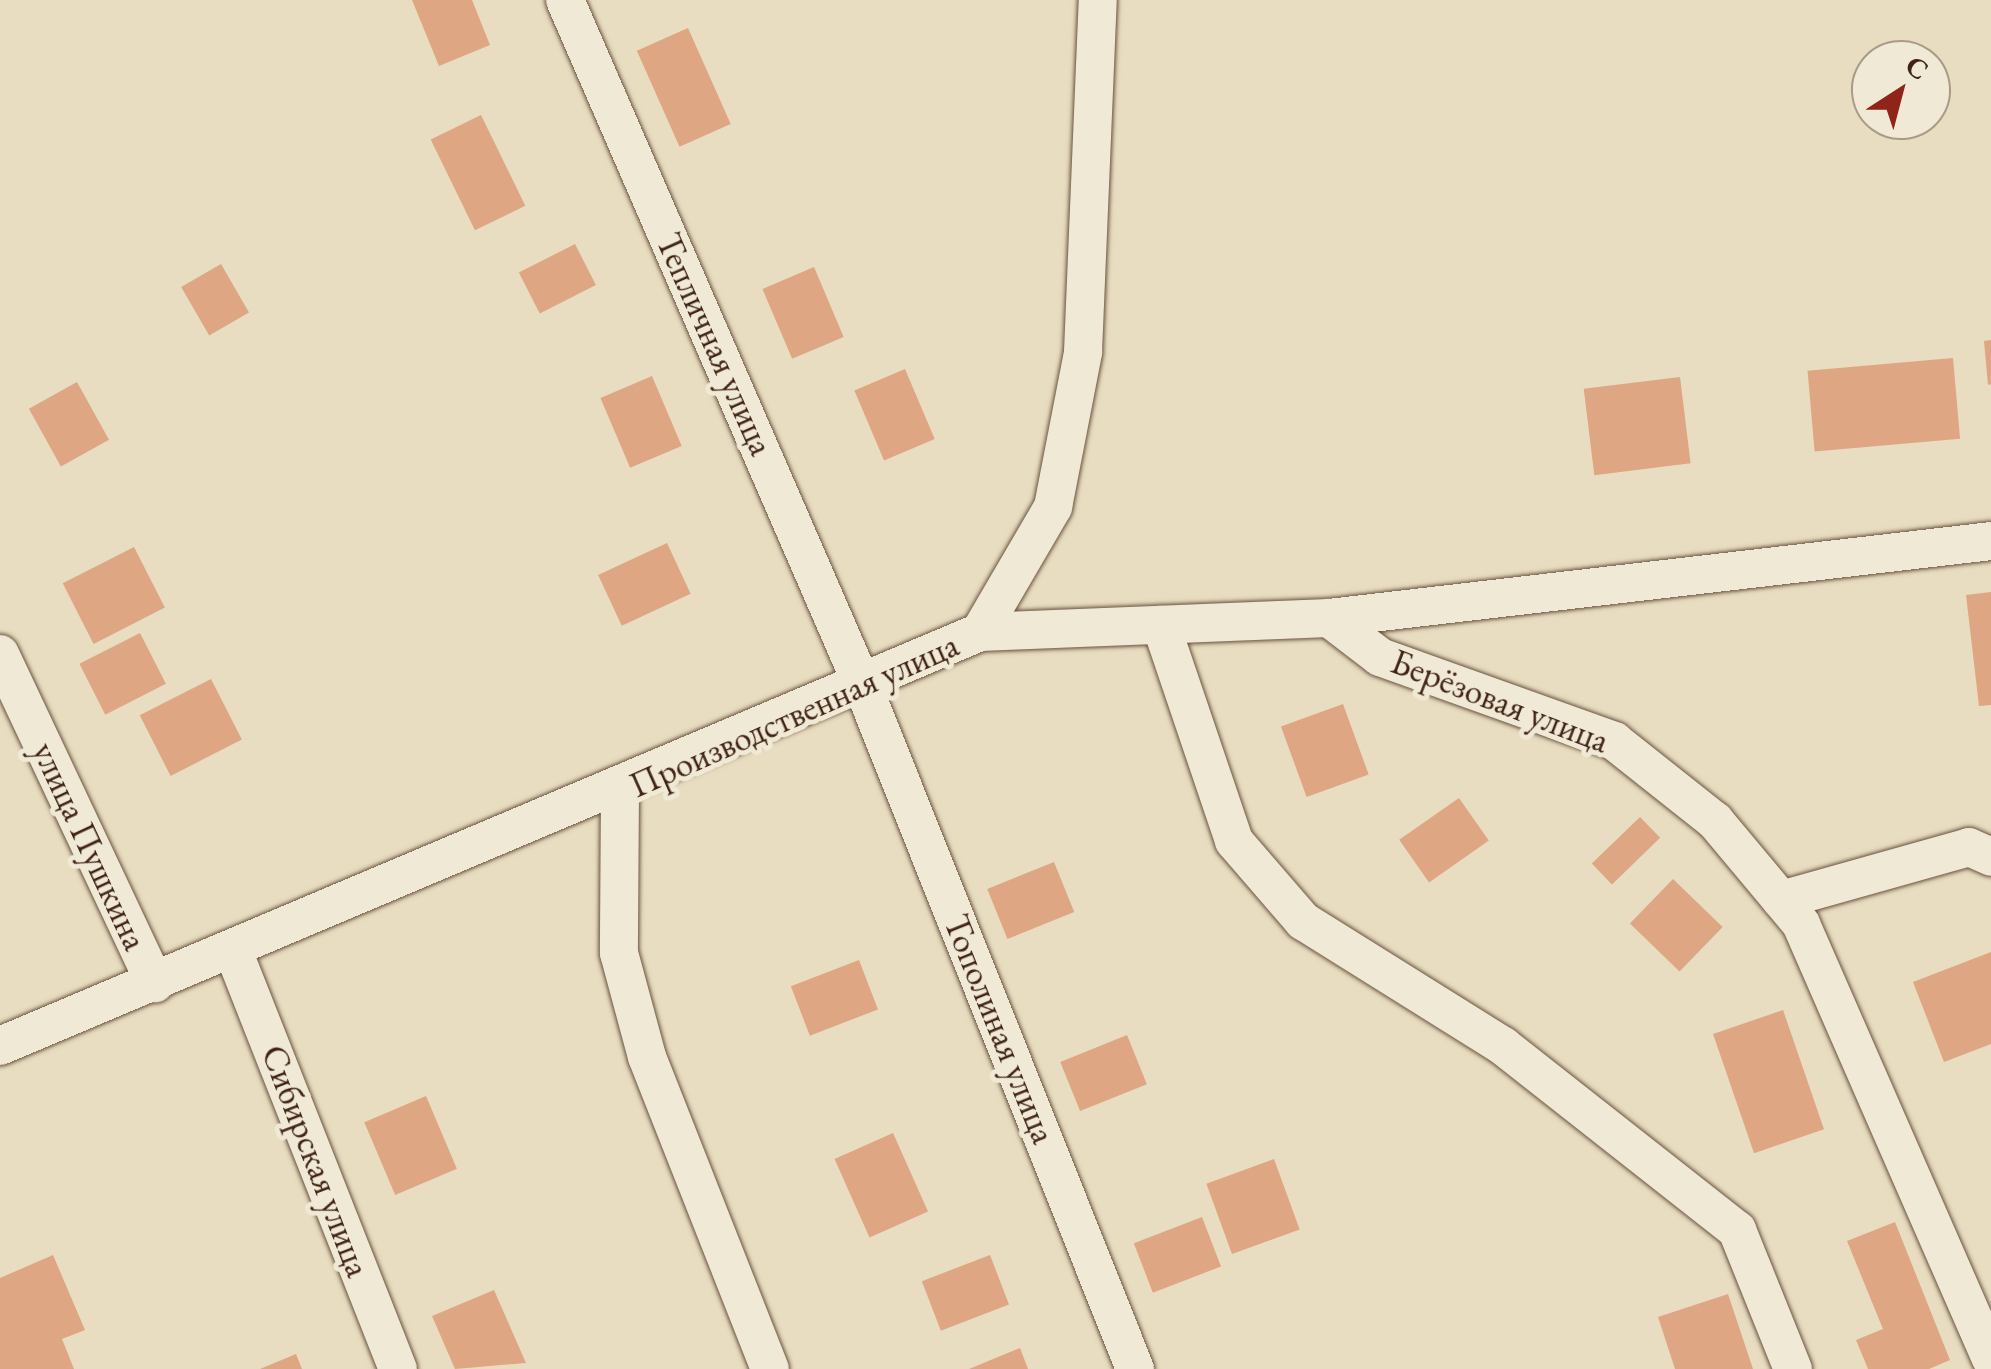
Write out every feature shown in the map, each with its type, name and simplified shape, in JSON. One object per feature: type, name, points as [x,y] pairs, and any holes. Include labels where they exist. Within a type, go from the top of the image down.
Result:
[{"type":"street","name":"Тепличная улица","points":[[565,0],[864,689]]},
{"type":"street","name":"Производственная улица","points":[[0,1046],[234,953],[864,689],[980,632],[1053,507],[1079,371],[1098,0]]},
{"type":"street","name":"Берёзовая улица","points":[[1329,618],[1991,541]]},
{"type":"street","points":[[980,632],[1329,618]]},
{"type":"street","name":"Берёзовая улица","points":[[1329,618],[1380,657],[1614,741],[1715,821],[1801,924],[1991,1358]]},
{"type":"street","points":[[1161,625],[1234,842],[1303,922],[1503,1046],[1737,1230],[1793,1369]]},
{"type":"street","name":"улица Пушкина","points":[[0,654],[155,984]]},
{"type":"street","name":"Тополиная улица","points":[[864,689],[1135,1369]]},
{"type":"street","points":[[620,791],[619,954],[647,1057],[770,1369]]},
{"type":"street","points":[[1781,900],[1969,847],[1991,857]]},
{"type":"street","name":"Сибирская улица","points":[[234,953],[398,1369]]},
{"type":"building","points":[[412,0],[472,0],[490,45],[439,66]]},
{"type":"building","points":[[688,28],[731,124],[680,147],[637,51]]},
{"type":"building","points":[[481,115],[525,206],[475,230],[431,140]]},
{"type":"building","points":[[575,244],[596,285],[540,314],[519,273]]},
{"type":"building","points":[[221,264],[249,312],[209,335],[181,287]]},
{"type":"building","points":[[814,267],[844,337],[792,359],[762,289]]},
{"type":"building","points":[[1991,340],[1991,384],[1988,385],[1984,341]]},
{"type":"building","points":[[1953,358],[1960,439],[1815,451],[1808,371]]},
{"type":"building","points":[[905,369],[935,439],[884,460],[854,390]]},
{"type":"building","points":[[652,376],[682,446],[630,468],[600,398]]},
{"type":"building","points":[[1680,377],[1691,463],[1594,475],[1584,389]]},
{"type":"building","points":[[77,382],[109,440],[61,466],[29,409]]},
{"type":"building","points":[[667,543],[691,594],[622,626],[598,575]]},
{"type":"building","points":[[134,547],[165,608],[94,644],[63,583]]},
{"type":"building","points":[[1991,592],[1991,705],[1979,706],[1966,595]]},
{"type":"building","points":[[140,633],[166,684],[105,715],[79,664]]},
{"type":"building","points":[[211,679],[242,740],[171,776],[140,715]]},
{"type":"building","points":[[1343,704],[1369,774],[1307,797],[1281,727]]},
{"type":"building","points":[[1459,798],[1489,841],[1429,882],[1399,840]]},
{"type":"building","points":[[1640,817],[1660,838],[1612,884],[1592,864]]},
{"type":"building","points":[[1054,862],[1074,912],[1007,939],[987,889]]},
{"type":"building","points":[[1673,879],[1723,927],[1680,972],[1630,924]]},
{"type":"building","points":[[1991,952],[1991,1044],[1944,1062],[1913,982]]},
{"type":"building","points":[[859,960],[878,1009],[810,1036],[791,986]]},
{"type":"building","points":[[1783,1010],[1824,1129],[1754,1153],[1713,1034]]},
{"type":"building","points":[[1127,1035],[1147,1084],[1080,1111],[1060,1062]]},
{"type":"building","points":[[426,1096],[457,1169],[395,1195],[364,1122]]},
{"type":"building","points":[[893,1133],[928,1212],[870,1238],[835,1159]]},
{"type":"building","points":[[1274,1159],[1300,1229],[1232,1254],[1206,1184]]},
{"type":"building","points":[[1202,1217],[1221,1266],[1153,1293],[1134,1243]]},
{"type":"building","points":[[1895,1222],[1950,1360],[1929,1369],[1868,1369],[1856,1340],[1883,1329],[1847,1241]]},
{"type":"building","points":[[53,1255],[85,1330],[62,1339],[74,1369],[0,1369],[0,1278]]},
{"type":"building","points":[[990,1255],[1009,1304],[941,1331],[922,1281]]},
{"type":"building","points":[[494,1290],[526,1363],[455,1369],[432,1316]]},
{"type":"building","points":[[1728,1294],[1753,1369],[1675,1369],[1658,1317]]},
{"type":"building","points":[[1020,1348],[1028,1369],[969,1369]]},
{"type":"building","points":[[296,1354],[302,1369],[260,1369]]}]
